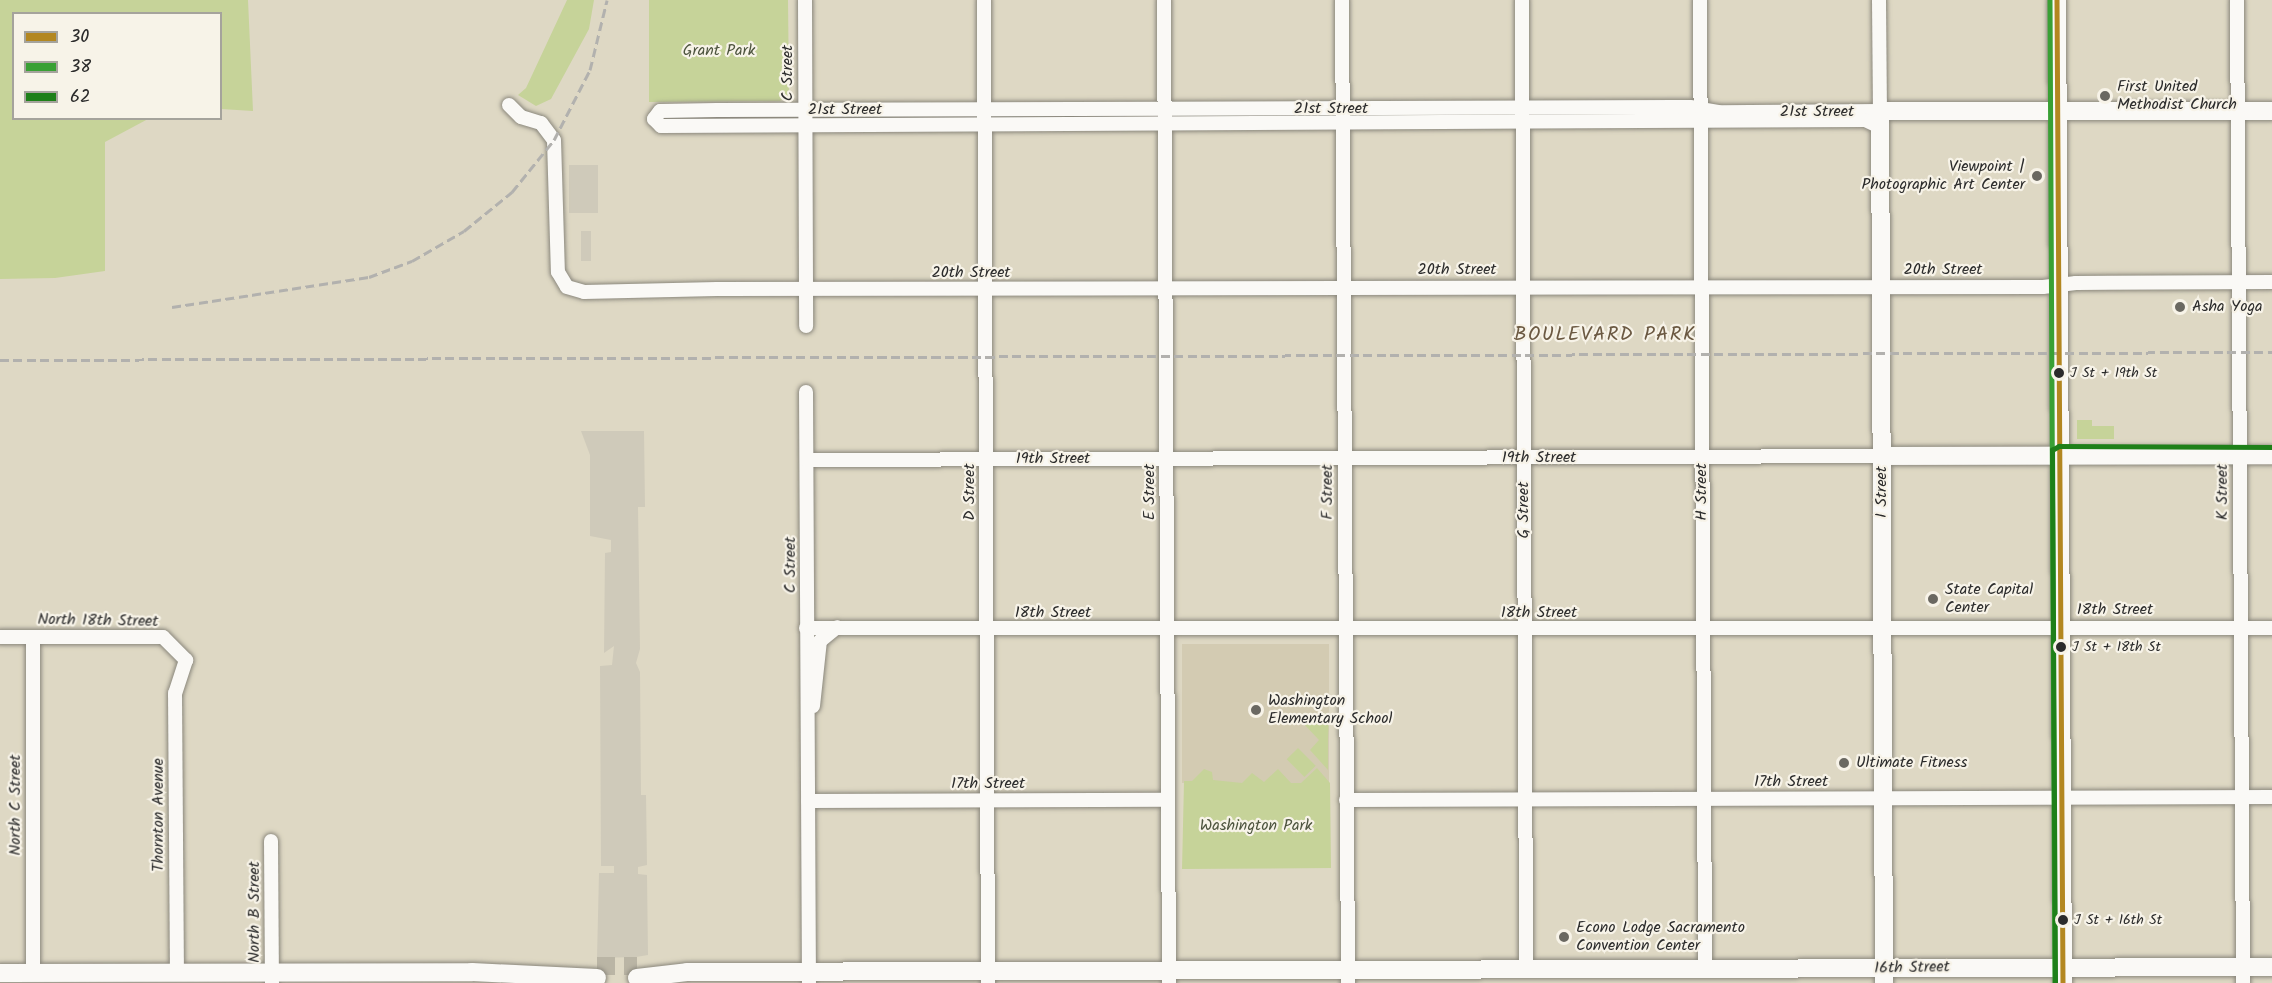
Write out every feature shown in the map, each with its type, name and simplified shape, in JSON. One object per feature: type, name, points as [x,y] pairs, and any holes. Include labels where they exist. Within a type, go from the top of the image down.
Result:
[{"type":"main road","points":[[2057,0],[2058,627],[2063,975]]},
{"type":"main road","name":"21st Street","points":[[1880,119],[2057,111],[2272,111]]},
{"type":"main road","name":"I Street","points":[[1880,119],[1882,627],[1875,799],[1884,976]]},
{"type":"main road","name":"19th Street","points":[[1881,456],[2059,453],[2272,455]]},
{"type":"main road","name":"16th Street","points":[[637,972],[809,977],[1169,978],[1348,969],[1527,976],[1705,977],[1884,976],[1964,968],[2063,975],[2243,975],[2272,967]]},
{"type":"main road","points":[[0,973],[96,978],[177,972],[272,978],[451,978],[472,972],[597,972]]},
{"type":"street","name":"C Street","points":[[805,0],[806,326]]},
{"type":"street","name":"D Street","points":[[984,0],[988,977]]},
{"type":"street","name":"E Street","points":[[1164,0],[1169,978]]},
{"type":"street","name":"F Street","points":[[1342,0],[1348,969]]},
{"type":"street","name":"G Street","points":[[1522,0],[1527,976]]},
{"type":"street","name":"H Street","points":[[1700,0],[1705,977]]},
{"type":"street","name":"I Street","points":[[1879,0],[1880,119]]},
{"type":"street","name":"K Street","points":[[2237,0],[2243,975]]},
{"type":"street","name":"20th Street","points":[[510,105],[521,117],[541,123],[554,140],[557,263],[563,283],[584,292],[806,289],[1881,287],[2272,282]]},
{"type":"street","name":"21st Street","points":[[1700,108],[1522,124],[716,127],[660,126],[654,118],[660,111],[717,110],[1700,108],[1718,112],[1880,119]]},
{"type":"street","points":[[716,127],[717,110]]},
{"type":"street","name":"C Street","points":[[806,392],[809,977]]},
{"type":"street","name":"19th Street","points":[[807,460],[1881,456]]},
{"type":"street","name":"C Street","points":[[807,739],[820,641],[837,627]]},
{"type":"street","name":"18th Street","points":[[806,628],[1167,630],[2272,628]]},
{"type":"street","name":"North 18th Street","points":[[0,637],[164,637],[186,660]]},
{"type":"street","name":"North C Street","points":[[33,637],[33,973]]},
{"type":"street","name":"Thornton Avenue","points":[[177,972],[175,693],[186,660]]},
{"type":"street","name":"17th Street","points":[[1346,800],[1704,798],[2061,800],[2272,797]]},
{"type":"street","name":"17th Street","points":[[808,801],[1168,800]]},
{"type":"street","name":"North B Street","points":[[271,841],[272,978]]},
{"type":"shaded area","points":[[569,165],[598,165],[598,213],[569,213]]},
{"type":"shaded area","points":[[581,231],[591,231],[591,261],[581,261]]},
{"type":"shaded area","points":[[581,431],[644,431],[645,507],[638,507],[640,649],[636,663],[640,672],[641,795],[646,795],[647,865],[638,867],[638,874],[647,875],[648,955],[636,957],[597,958],[599,873],[614,873],[614,866],[601,866],[600,666],[612,665],[614,646],[604,653],[605,553],[611,552],[611,540],[590,536],[590,455]]},
{"type":"shaded area","name":"Washington Elementary School","points":[[1182,644],[1329,644],[1329,783],[1182,783]]},
{"type":"green space","points":[[0,0],[248,0],[253,111],[222,109],[222,12],[12,12],[12,120],[146,120],[105,142],[105,271],[55,278],[0,279]]},
{"type":"green space","points":[[567,0],[594,0],[589,29],[551,99],[536,106],[518,95],[526,88]]},
{"type":"green space","name":"Grant Park","points":[[649,0],[788,0],[789,94],[780,101],[649,102]]},
{"type":"green space","points":[[2077,420],[2092,420],[2092,426],[2114,426],[2114,439],[2077,439]]},
{"type":"green space","points":[[1329,713],[1328,770],[1310,750],[1319,740],[1301,721],[1307,715]]},
{"type":"green space","points":[[1298,748],[1316,766],[1304,777],[1287,759]]},
{"type":"green space","name":"Washington Park","points":[[1317,768],[1330,783],[1331,868],[1182,869],[1184,781],[1192,781],[1204,769],[1212,772],[1213,780],[1242,783],[1252,773],[1264,782],[1278,769],[1291,783],[1301,783]]},
{"type":"tunnel","points":[[597,966],[637,966]]},
{"type":"railway","points":[[172,307],[369,277],[412,261],[464,231],[512,192],[554,140],[590,70],[607,0]]},
{"type":"railway","points":[[0,360],[2272,352]]},
{"type":"transit line","name":"38","points":[[2050,0],[2055,983]]},
{"type":"transit line","name":"30","points":[[2057,0],[2063,983]]},
{"type":"transit line","name":"62","points":[[2055,983],[2052,450],[2059,446],[2272,447]]},
{"type":"place","name":"First United Methodist Church","points":[[2105,96]]},
{"type":"place","name":"Viewpoint | Photographic Art Center","points":[[2037,176]]},
{"type":"place","name":"Asha Yoga","points":[[2180,307]]},
{"type":"place","name":"J St + 19th St","points":[[2059,373]]},
{"type":"place","name":"State Capital Center","points":[[1933,599]]},
{"type":"place","name":"J St + 18th St","points":[[2061,647]]},
{"type":"place","name":"Washington Elementary School","points":[[1256,710]]},
{"type":"place","name":"Ultimate Fitness","points":[[1844,763]]},
{"type":"place","name":"J St + 16th St","points":[[2063,920]]},
{"type":"place","name":"Econo Lodge Sacramento Convention Center","points":[[1564,937]]},
{"type":"district","name":"BOULEVARD PARK","points":[[1605,335]]}]
